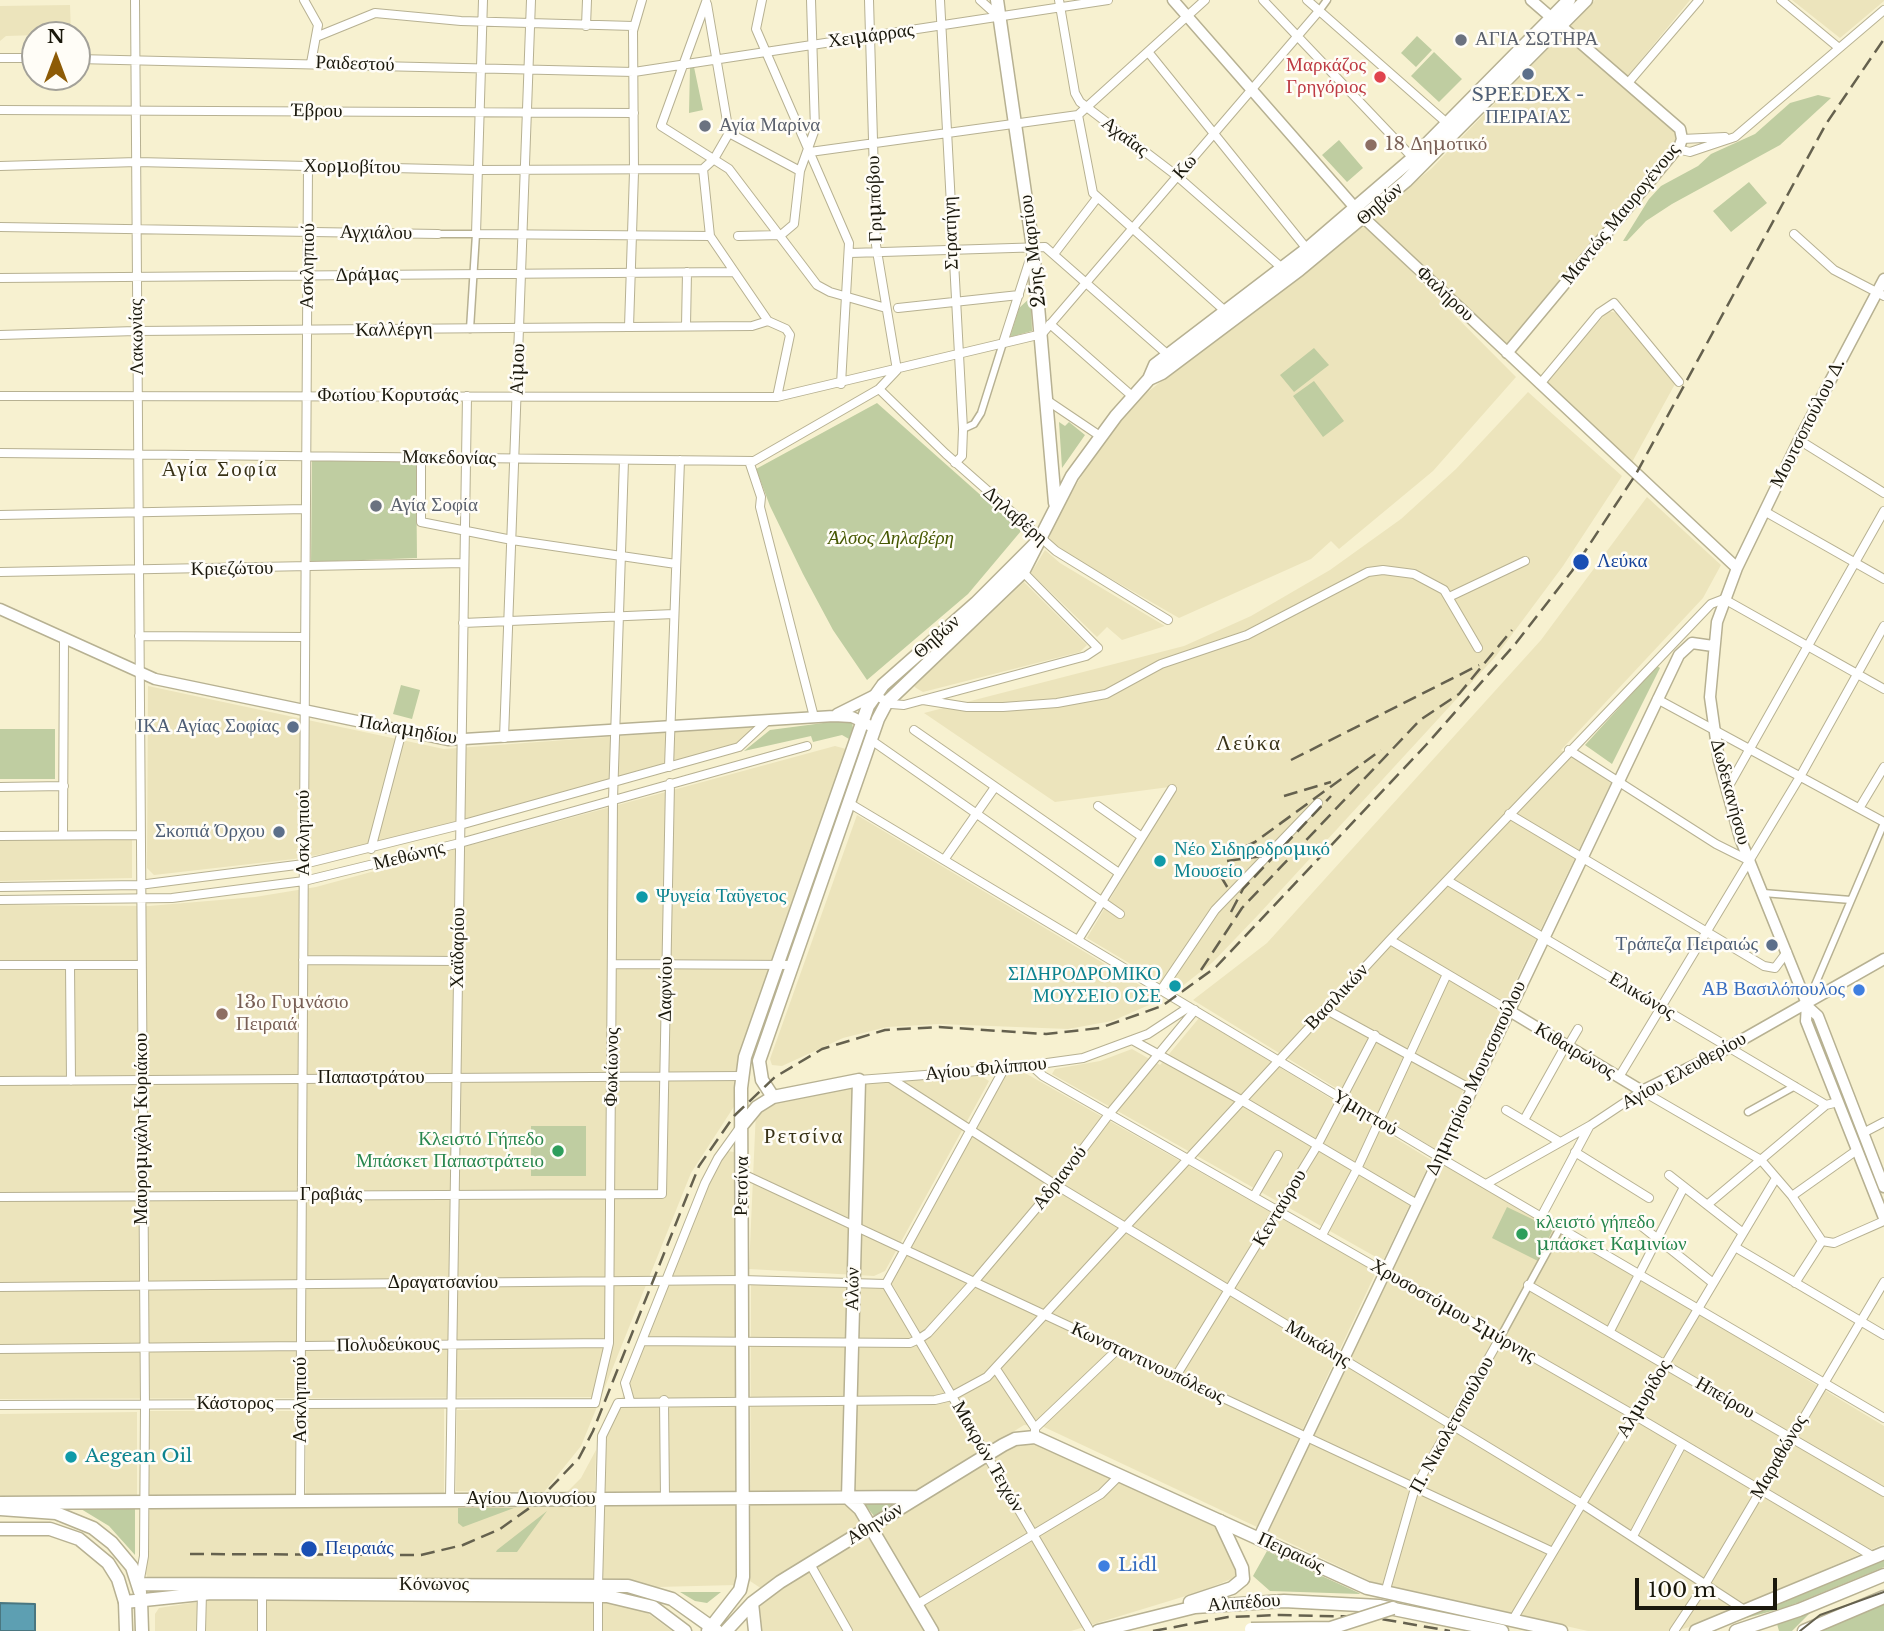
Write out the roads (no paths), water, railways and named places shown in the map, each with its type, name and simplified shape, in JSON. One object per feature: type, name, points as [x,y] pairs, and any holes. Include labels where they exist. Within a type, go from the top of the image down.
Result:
[{"type":"main road","name":"25ης Μαρτίου","points":[[996,0],[1017,122],[1046,329],[1055,503]]},
{"type":"main road","name":"Θηβών","points":[[873,734],[887,702],[1023,572],[1055,503],[1100,436],[1149,379],[1155,365],[1224,310],[1422,167],[1558,22],[1569,0]]},
{"type":"main road","name":"Θηβών","points":[[1149,379],[1162,373],[1359,213],[1448,124],[1558,22],[1586,0]]},
{"type":"main road","name":"Θηβών","points":[[853,748],[861,721],[875,695],[976,603],[1041,538]]},
{"type":"main road","points":[[743,1124],[757,1107],[773,1097],[762,1080],[759,1061],[873,734]]},
{"type":"main road","name":"Ρετσίνα","points":[[712,1630],[742,1584],[742,1076],[745,1057],[853,748]]},
{"type":"main road","name":"Αγίου Φιλίππου","points":[[773,1097],[859,1080]]},
{"type":"main road","name":"Αλών","points":[[848,1497],[859,1080]]},
{"type":"main road","name":"Αθηνών","points":[[726,1631],[752,1603],[810,1564],[1015,1439],[1035,1432]]},
{"type":"main road","name":"Πειραιώς","points":[[1035,1432],[1120,1475],[1385,1593],[1561,1631]]},
{"type":"main road","points":[[848,1497],[871,1527],[932,1631]]},
{"type":"main road","name":"Αγίου Διονυσίου","points":[[0,1503],[919,1497]]},
{"type":"main road","points":[[0,1509],[49,1511],[85,1523],[118,1550],[132,1567],[139,1584],[142,1631]]},
{"type":"main road","points":[[1146,1618],[1232,1588],[1241,1581],[1243,1572],[1220,1521]]},
{"type":"main road","points":[[0,1529],[50,1529],[79,1539],[108,1563],[118,1579],[125,1602],[126,1631]]},
{"type":"main road","points":[[1696,1631],[1879,1555]]},
{"type":"main road","points":[[1735,1631],[1799,1610],[1884,1575]]},
{"type":"main road","name":"Κόνωνος","points":[[139,1584],[598,1591],[653,1607],[685,1631]]},
{"type":"main road","name":"Κόνωνος","points":[[125,1602],[202,1594],[598,1591],[636,1587],[659,1593],[686,1607],[712,1630]]},
{"type":"main road","points":[[1804,1631],[1884,1597]]},
{"type":"main road","name":"Αλιπέδου","points":[[1098,1631],[1217,1603],[1248,1601],[1330,1601],[1393,1608],[1502,1631]]},
{"type":"main road","points":[[752,1603],[755,1631]]},
{"type":"main road","points":[[1247,1630],[1331,1628],[1393,1608]]},
{"type":"street","name":"Λακωνίας","points":[[135,0],[139,673]]},
{"type":"street","points":[[304,0],[316,19],[311,63]]},
{"type":"street","points":[[470,329],[476,234],[483,0]]},
{"type":"street","name":"Αίμου","points":[[505,737],[531,0]]},
{"type":"street","points":[[586,26],[587,0]]},
{"type":"street","points":[[629,327],[634,172],[633,26],[642,0]]},
{"type":"street","points":[[762,0],[756,29],[845,232],[850,253],[841,384]]},
{"type":"street","points":[[738,236],[781,235],[794,224],[800,171],[810,152],[815,129],[811,0]]},
{"type":"street","name":"Γριμπόβου","points":[[869,0],[877,252],[897,370]]},
{"type":"street","name":"Στρατήγη","points":[[940,0],[954,303],[963,429],[962,456],[956,463]]},
{"type":"street","points":[[980,0],[1000,18]]},
{"type":"street","name":"Χειμάρρας","points":[[634,72],[1000,18],[1060,4],[1108,0]]},
{"type":"street","name":"Φαλήρου","points":[[1173,0],[1359,213],[1737,568]]},
{"type":"street","points":[[810,152],[872,146],[1017,122],[1079,115],[1205,0]]},
{"type":"street","points":[[1263,0],[1413,158]]},
{"type":"street","points":[[1307,0],[1448,124]]},
{"type":"street","name":"Κω","points":[[1046,329],[1327,0]]},
{"type":"street","name":"Μαντώς Μαυρογένους","points":[[1507,353],[1680,144],[1680,129],[1531,0]]},
{"type":"street","points":[[1628,83],[1699,0]]},
{"type":"street","points":[[1781,0],[1839,48]]},
{"type":"street","points":[[706,1],[729,133],[714,159],[703,169],[710,236],[768,321],[786,329],[789,343],[777,397]]},
{"type":"street","points":[[706,1],[661,127],[729,169],[817,285],[846,298],[886,308],[1018,295]]},
{"type":"street","name":"Αχαΐας","points":[[1060,4],[1075,93],[1087,108],[1177,176],[1282,268]]},
{"type":"street","points":[[1680,144],[1693,151],[1735,137],[1884,10]]},
{"type":"street","points":[[316,37],[375,13],[482,22],[633,26]]},
{"type":"street","points":[[1149,53],[1307,249]]},
{"type":"street","points":[[0,58],[21,58]]},
{"type":"street","name":"Ραιδεστού","points":[[91,58],[634,72]]},
{"type":"street","name":"Έβρου","points":[[0,110],[634,113]]},
{"type":"street","points":[[1079,115],[1089,180],[1097,198],[1224,310]]},
{"type":"street","points":[[729,133],[800,171]]},
{"type":"street","points":[[1680,144],[1735,137]]},
{"type":"street","name":"Χορμοβίτου","points":[[0,166],[136,162],[634,172],[703,169]]},
{"type":"street","name":"Ασκληπιού","points":[[300,1501],[304,710],[309,509],[308,166]]},
{"type":"street","points":[[1054,254],[1097,198]]},
{"type":"street","name":"Αγχιάλου","points":[[0,227],[710,236]]},
{"type":"street","points":[[1794,234],[1834,270],[1880,294]]},
{"type":"street","points":[[850,253],[952,252],[1045,247],[1167,354]]},
{"type":"street","points":[[963,429],[974,424],[981,413],[1033,248]]},
{"type":"street","points":[[686,327],[687,272]]},
{"type":"street","name":"Δράμας","points":[[0,278],[733,272]]},
{"type":"street","name":"Μουτσοπούλου Δ.","points":[[1737,568],[1799,440],[1880,294],[1884,279]]},
{"type":"street","points":[[1540,384],[1599,313],[1614,303],[1679,382]]},
{"type":"street","name":"Καλλέργη","points":[[0,335],[136,331],[307,332],[752,326],[768,321]]},
{"type":"street","points":[[1046,329],[1132,397]]},
{"type":"street","name":"Φωτίου Κορυτσάς","points":[[0,396],[777,397],[897,370],[1046,329]]},
{"type":"street","points":[[879,389],[897,370]]},
{"type":"street","name":"Μακεδονίας","points":[[0,453],[749,461],[879,389]]},
{"type":"street","name":"Δηλαβέρη","points":[[879,389],[956,463],[1063,557],[1168,620]]},
{"type":"street","name":"Χαϊδαρίου","points":[[450,1500],[467,396]]},
{"type":"street","points":[[1048,401],[1100,436]]},
{"type":"street","points":[[1799,440],[1884,493]]},
{"type":"street","points":[[421,458],[421,522],[512,540],[676,564]]},
{"type":"street","name":"Φωκίωνος","points":[[595,1403],[609,1343],[613,799],[624,460]]},
{"type":"street","points":[[669,767],[680,460]]},
{"type":"street","points":[[749,461],[761,496],[760,507],[814,717]]},
{"type":"street","points":[[0,516],[309,509]]},
{"type":"street","points":[[1763,511],[1884,579]]},
{"type":"street","points":[[1726,791],[1884,511]]},
{"type":"street","points":[[1449,597],[1525,561]]},
{"type":"street","name":"Κριεζώτου","points":[[0,572],[464,563]]},
{"type":"street","name":"Δωδεκανήσου","points":[[1737,568],[1724,598],[1713,646],[1710,697],[1712,729],[1726,791],[1750,861],[1807,1006],[1806,1021],[1884,1220]]},
{"type":"street","points":[[923,700],[967,707],[1003,707],[1057,703],[1106,694],[1161,664],[1247,635],[1368,572],[1382,570],[1414,574],[1435,584],[1449,597],[1478,648]]},
{"type":"street","points":[[875,695],[900,705],[1086,656],[1098,648],[1023,572]]},
{"type":"street","points":[[1724,598],[1884,689]]},
{"type":"street","name":"Βασιλικών","points":[[952,1396],[996,1369],[1188,1157],[1508,814],[1701,613],[1724,598]]},
{"type":"street","name":"Παλαμηδίου","points":[[0,609],[139,673],[164,681],[402,731],[462,740],[834,716],[861,721],[873,734]]},
{"type":"street","points":[[463,623],[674,614]]},
{"type":"street","points":[[1619,1077],[1801,775],[1884,626]]},
{"type":"street","points":[[139,636],[305,637]]},
{"type":"street","points":[[63,835],[64,638]]},
{"type":"street","name":"Δημητρίου Μουτσοπούλου","points":[[1259,1537],[1657,699],[1684,648],[1699,642],[1713,646]]},
{"type":"street","name":"Μαυρομιχάλη Κυριάκου","points":[[139,673],[145,1405],[144,1556],[139,1584]]},
{"type":"street","name":"Παλαμηδίου","points":[[834,716],[875,695]]},
{"type":"street","points":[[1657,699],[1884,822],[1807,1006]]},
{"type":"street","name":"Μεθώνης","points":[[0,887],[139,885],[304,864],[371,849],[739,747],[768,720]]},
{"type":"street","points":[[914,730],[1119,873]]},
{"type":"street","points":[[371,849],[402,731]]},
{"type":"street","points":[[873,734],[977,813],[1121,914]]},
{"type":"street","name":"Μεθώνης","points":[[0,900],[140,900],[235,892],[304,881],[460,843],[807,746]]},
{"type":"street","points":[[1569,750],[1716,844],[1750,861]]},
{"type":"street","points":[[1860,807],[1884,767]]},
{"type":"street","name":"Δαφνίου","points":[[662,1194],[670,783]]},
{"type":"street","points":[[0,787],[64,786]]},
{"type":"street","points":[[944,860],[995,787]]},
{"type":"street","points":[[1078,940],[1172,789]]},
{"type":"street","name":"Υμηττού","points":[[849,803],[1343,1100],[1884,1419]]},
{"type":"street","points":[[1161,990],[1215,910],[1318,803]]},
{"type":"street","points":[[1098,806],[1142,837]]},
{"type":"street","points":[[1508,814],[1582,855],[1770,968],[1779,964],[1787,952]]},
{"type":"street","points":[[0,836],[140,835]]},
{"type":"street","name":"Ελικώνος","points":[[1448,881],[1826,1105]]},
{"type":"street","points":[[1763,893],[1851,900]]},
{"type":"street","name":"Κιθαιρώνος","points":[[1390,940],[1761,1160]]},
{"type":"street","points":[[303,960],[458,961]]},
{"type":"street","name":"Αγίου Ελευθερίου","points":[[1486,1184],[1591,1125],[1642,1091],[1807,1006],[1883,963]]},
{"type":"street","points":[[613,964],[793,965]]},
{"type":"street","points":[[0,965],[141,965]]},
{"type":"street","points":[[70,965],[71,1081]]},
{"type":"street","points":[[1322,1235],[1380,1121],[1447,974]]},
{"type":"street","name":"Δωδεκανήσου","points":[[1807,1006],[1818,1017],[1863,1133],[1881,1171],[1884,1187]]},
{"type":"street","name":"Αγίου Φιλίππου","points":[[859,1080],[1004,1069],[1083,1058],[1134,1041],[1192,1008]]},
{"type":"street","name":"Αδριανού","points":[[919,1339],[928,1334],[1056,1185],[1110,1113],[1160,1055],[1192,1008]]},
{"type":"street","points":[[1325,1009],[1471,1089]]},
{"type":"street","points":[[1524,1120],[1578,1029]]},
{"type":"street","name":"Κενταύρου","points":[[1176,1376],[1317,1146],[1375,1035]]},
{"type":"street","points":[[1134,1041],[1241,1100],[1356,1171],[1417,1204]]},
{"type":"street","name":"Χρυσοστόμου Σμύρνης","points":[[1032,1066],[1042,1076],[1188,1157],[1760,1490],[1879,1555]]},
{"type":"street","points":[[886,1284],[1004,1069]]},
{"type":"street","name":"Παπαστράτου","points":[[0,1081],[742,1076]]},
{"type":"street","name":"Μυκάλης","points":[[890,1078],[1056,1185],[1633,1536],[1746,1611]]},
{"type":"street","points":[[1748,1112],[1795,1086]]},
{"type":"street","points":[[1707,1205],[1826,1105],[1839,1102]]},
{"type":"street","points":[[1506,1110],[1560,1142]]},
{"type":"street","points":[[1863,1133],[1884,1122]]},
{"type":"street","points":[[630,1401],[625,1383],[712,1169],[743,1124]]},
{"type":"street","points":[[1541,1216],[1591,1125]]},
{"type":"street","points":[[1792,1196],[1857,1150]]},
{"type":"street","points":[[1575,1152],[1648,1198]]},
{"type":"street","points":[[1254,1196],[1278,1155]]},
{"type":"street","points":[[1761,1160],[1792,1196],[1822,1241],[1834,1243],[1884,1220]]},
{"type":"street","name":"Κωνσταντινουπόλεως","points":[[743,1174],[1553,1552]]},
{"type":"street","points":[[1669,1175],[1743,1233]]},
{"type":"street","name":"Αλμυρίδος","points":[[1512,1621],[1776,1178]]},
{"type":"street","points":[[1610,1331],[1684,1187]]},
{"type":"street","name":"Γραβιάς","points":[[0,1197],[662,1194]]},
{"type":"street","points":[[1639,1224],[1713,1283]]},
{"type":"street","name":"Π. Νικολετοπούλου","points":[[1385,1593],[1415,1488],[1560,1228]]},
{"type":"street","points":[[1795,1283],[1822,1241]]},
{"type":"street","points":[[1735,1247],[1884,1335]]},
{"type":"street","name":"Δραγατσανίου","points":[[0,1287],[741,1280],[886,1284]]},
{"type":"street","name":"Μαραθώνος","points":[[1674,1631],[1706,1583],[1884,1282]]},
{"type":"street","name":"Μακρών Τειχών","points":[[886,1284],[1090,1631]]},
{"type":"street","name":"Ηπείρου","points":[[1528,1285],[1884,1492]]},
{"type":"street","points":[[642,1341],[910,1343],[919,1339]]},
{"type":"street","name":"Πολυδεύκους","points":[[0,1349],[609,1343]]},
{"type":"street","points":[[996,1369],[1035,1432],[1118,1349]]},
{"type":"street","points":[[598,1631],[602,1436],[615,1406],[630,1401],[935,1400],[952,1396]]},
{"type":"street","points":[[664,1400],[665,1499]]},
{"type":"street","name":"Κάστορος","points":[[0,1405],[595,1403]]},
{"type":"street","points":[[1633,1536],[1682,1444]]},
{"type":"street","points":[[916,1605],[1101,1494],[1120,1475]]},
{"type":"street","points":[[810,1564],[848,1631]]},
{"type":"street","points":[[262,1593],[262,1631]]},
{"type":"street","points":[[201,1631],[202,1594]]},
{"type":"water","points":[[0,1603],[35,1604],[35,1631],[0,1631]]},
{"type":"tram line","points":[[1800,1631],[1820,1615],[1884,1592]]},
{"type":"railway","points":[[190,1554],[421,1555],[463,1545],[500,1529],[535,1504],[579,1458],[593,1431],[699,1166],[734,1116],[775,1077],[822,1049],[885,1030],[939,1027],[1046,1034],[1100,1028],[1162,1006],[1216,967],[1426,745],[1516,643],[1572,571],[1636,474],[1826,124],[1884,39]]},
{"type":"railway","points":[[1201,970],[1242,908],[1420,720],[1459,694],[1512,630]]},
{"type":"railway","points":[[1291,760],[1479,665]]},
{"type":"railway","points":[[1225,856],[1255,842],[1381,750]]},
{"type":"railway","points":[[1284,796],[1331,782]]},
{"type":"railway","points":[[1231,912],[1243,889],[1331,796]]},
{"type":"railway","points":[[1227,861],[1263,856]]},
{"type":"railway","points":[[1226,868],[1244,875]]},
{"type":"railway","points":[[1220,875],[1229,890]]},
{"type":"railway","points":[[1153,1631],[1228,1617],[1280,1615],[1370,1617],[1450,1631]]},
{"type":"place","name":"ΑΓΙΑ ΣΩΤΗΡΑ","points":[[1461,40]]},
{"type":"place","name":"SPEEDEX - ΠΕΙΡΑΙΑΣ","points":[[1528,74]]},
{"type":"place","name":"Μαρκάζος Γρηγόριος","points":[[1380,77]]},
{"type":"place","name":"Αγία Μαρίνα","points":[[705,126]]},
{"type":"place","name":"18 Δημοτικό","points":[[1371,145]]},
{"type":"place","name":"Αγία Σοφία","points":[[376,506]]},
{"type":"place","name":"Λεύκα","points":[[1581,562]]},
{"type":"place","name":"ΙΚΑ Αγίας Σοφίας","points":[[293,727]]},
{"type":"place","name":"Σκοπιά Όρχου","points":[[279,832]]},
{"type":"place","name":"Νέο Σιδηροδρομικό Μουσείο","points":[[1160,861]]},
{"type":"place","name":"Ψυγεία Ταΰγετος","points":[[642,897]]},
{"type":"place","name":"Τράπεζα Πειραιώς","points":[[1772,945]]},
{"type":"place","name":"ΣΙΔΗΡΟΔΡΟΜΙΚΟ ΜΟΥΣΕΙΟ ΟΣΕ","points":[[1175,986]]},
{"type":"place","name":"ΑΒ Βασιλόπουλος","points":[[1859,990]]},
{"type":"place","name":"13ο Γυμνάσιο Πειραιά","points":[[222,1014]]},
{"type":"place","name":"Κλειστό Γήπεδο Μπάσκετ Παπαστράτειο","points":[[558,1151]]},
{"type":"place","name":"κλειστό γήπεδο μπάσκετ Καμινίων","points":[[1522,1234]]},
{"type":"place","name":"Aegean Oil","points":[[71,1457]]},
{"type":"place","name":"Πειραιάς","points":[[309,1549]]},
{"type":"place","name":"Lidl","points":[[1104,1566]]},
{"type":"district","name":"Αγία Σοφία","points":[[220,470]]},
{"type":"district","name":"Λεύκα","points":[[1249,744]]},
{"type":"district","name":"Ρετσίνα","points":[[804,1137]]},
{"type":"park label","name":"Άλσος Δηλαβέρη","points":[[891,539]]}]
